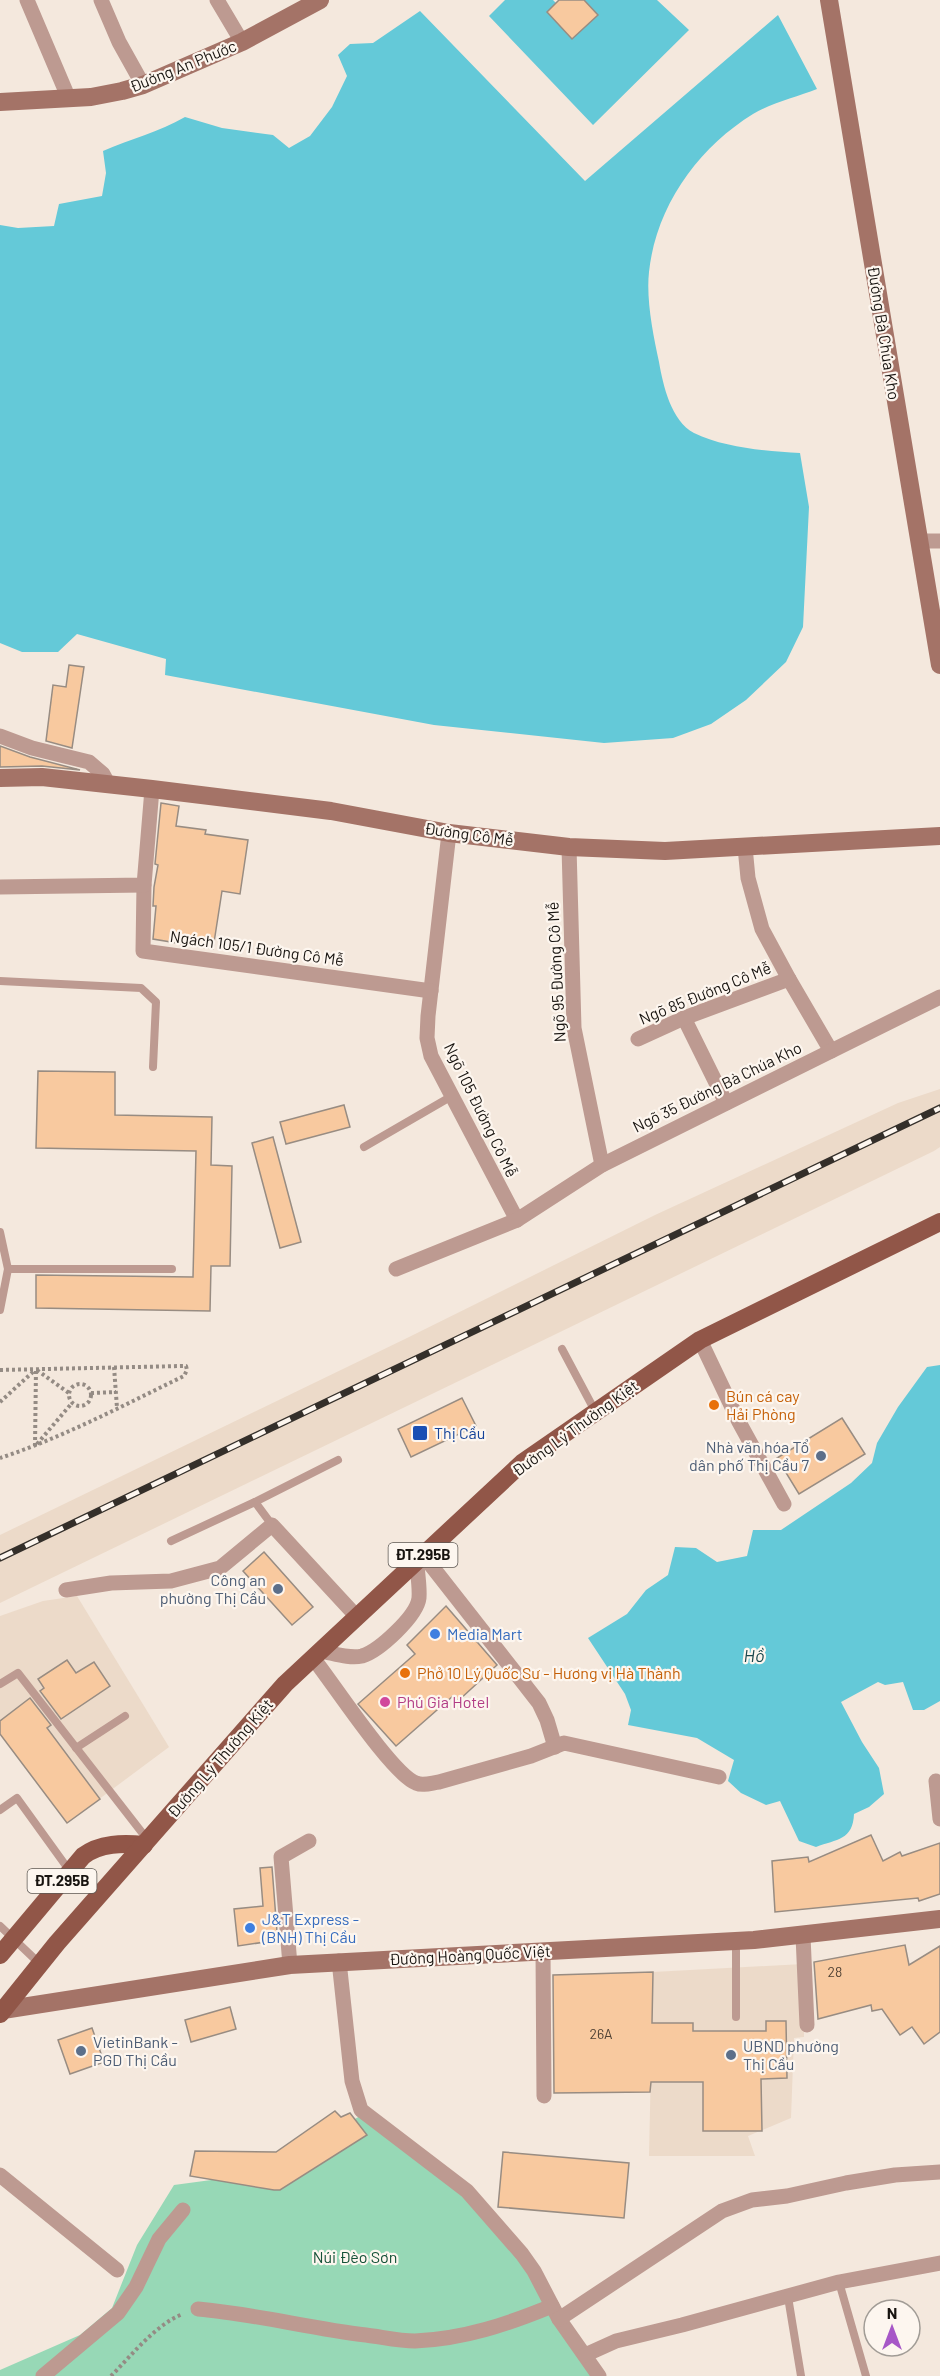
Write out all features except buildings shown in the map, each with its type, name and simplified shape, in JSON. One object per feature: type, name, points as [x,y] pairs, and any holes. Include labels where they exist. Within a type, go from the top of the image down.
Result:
[{"type":"main road","name":"Đường Lý Thường Kiệt","points":[[2,2012],[40,1964],[285,1684],[522,1463],[699,1341],[940,1222]]},
{"type":"main road","name":"ĐT.295B","points":[[0,1955],[7,1933],[70,1872],[83,1856],[91,1850],[114,1844],[146,1842]]},
{"type":"street","points":[[27,0],[69,99]]},
{"type":"street","points":[[101,0],[119,42],[143,85]]},
{"type":"street","points":[[217,0],[242,42]]},
{"type":"street","name":"Đường An Phước","points":[[0,102],[69,99],[112,93],[143,85],[242,42],[320,0]]},
{"type":"street","name":"Đường Bà Chúa Kho","points":[[829,0],[940,664]]},
{"type":"street","points":[[919,541],[940,541]]},
{"type":"street","points":[[0,736],[32,748],[89,762],[103,774],[109,785]]},
{"type":"street","name":"Đường Cô Mễ","points":[[0,778],[42,777],[152,789],[331,811],[449,833],[569,847],[665,851],[940,836]]},
{"type":"street","points":[[0,887],[144,885],[152,789]]},
{"type":"street","name":"Ngõ 105 Đường Cô Mễ","points":[[449,833],[428,1016],[429,1047],[431,1056],[517,1220]]},
{"type":"street","name":"Ngõ 95 Đường Cô Mễ","points":[[569,847],[574,1028],[602,1165]]},
{"type":"street","name":"Ngõ 85 Đường Cô Mễ","points":[[638,1039],[684,1017],[789,979],[762,929],[748,878],[745,847]]},
{"type":"street","name":"Ngách 105/1 Đường Cô Mễ","points":[[144,885],[144,951],[431,991]]},
{"type":"street","points":[[789,979],[831,1051]]},
{"type":"street","name":"Ngõ 35 Đường Bà Chúa Kho","points":[[396,1269],[517,1220],[602,1165],[940,997]]},
{"type":"street","points":[[684,1017],[726,1103]]},
{"type":"street","points":[[699,1341],[739,1422],[784,1504]]},
{"type":"street","points":[[66,1590],[111,1583],[171,1581],[220,1568],[272,1525],[357,1617]]},
{"type":"street","points":[[317,1654],[361,1656],[390,1638],[419,1600],[420,1558]]},
{"type":"street","points":[[420,1558],[539,1703],[555,1747]]},
{"type":"street","points":[[317,1654],[393,1764],[414,1782],[423,1785],[531,1756],[564,1743],[718,1777]]},
{"type":"street","points":[[936,1781],[940,1820]]},
{"type":"street","points":[[290,1965],[281,1857],[309,1840]]},
{"type":"street","name":"Đường Hoàng Quốc Việt","points":[[2,2012],[290,1965],[736,1941],[804,1936],[940,1919]]},
{"type":"street","points":[[804,1936],[807,2025]]},
{"type":"street","points":[[543,1951],[544,2096]]},
{"type":"street","points":[[339,1961],[352,2081],[361,2110],[467,2191],[522,2254],[555,2313],[599,2376]]},
{"type":"street","points":[[198,2309],[413,2341],[464,2336],[555,2313],[722,2211],[752,2200],[787,2196],[894,2175],[940,2172]]},
{"type":"street","points":[[0,2175],[117,2271]]},
{"type":"street","points":[[43,2376],[118,2313],[136,2287],[159,2239],[183,2210]]},
{"type":"street","points":[[585,2355],[616,2341],[839,2282],[940,2263]]},
{"type":"lane","points":[[0,981],[141,988],[156,1002],[153,1067]]},
{"type":"lane","points":[[364,1147],[452,1096]]},
{"type":"lane","points":[[0,1232],[8,1269],[0,1310]]},
{"type":"lane","points":[[8,1269],[172,1269]]},
{"type":"lane","points":[[562,1349],[596,1412]]},
{"type":"lane","points":[[171,1541],[338,1460]]},
{"type":"lane","points":[[255,1502],[272,1525]]},
{"type":"lane","points":[[0,1684],[18,1673],[146,1842]]},
{"type":"lane","points":[[76,1748],[125,1716]]},
{"type":"lane","points":[[0,1810],[17,1798],[70,1872]]},
{"type":"lane","points":[[7,1933],[40,1964]]},
{"type":"lane","points":[[736,1941],[736,2017]]},
{"type":"lane","points":[[839,2282],[866,2376]]},
{"type":"lane","points":[[788,2296],[801,2376]]},
{"type":"path","points":[[0,1370],[182,1366],[186,1366],[188,1370],[184,1376],[35,1447],[0,1458]]},
{"type":"path","points":[[114,1367],[117,1408]]},
{"type":"path","points":[[36,1369],[69,1393],[72,1403],[77,1406],[84,1405],[91,1393],[81,1384],[74,1385],[69,1393]]},
{"type":"path","points":[[0,1402],[36,1369]]},
{"type":"path","points":[[35,1447],[36,1369]]},
{"type":"path","points":[[91,1393],[116,1392]]},
{"type":"path","points":[[35,1447],[72,1403]]},
{"type":"path","points":[[111,2376],[142,2343],[174,2317],[198,2309]]},
{"type":"shaded area","points":[[940,1089],[940,1147],[934,1151],[0,1603],[0,1535],[655,1215],[898,1103]]},
{"type":"shaded area","points":[[77,1596],[169,1747],[67,1823],[0,1734],[0,1616],[43,1601]]},
{"type":"shaded area","points":[[803,1964],[804,2037],[794,2038],[791,2118],[748,2136],[755,2156],[649,2156],[653,1972]]},
{"type":"green space","name":"Núi Đèo Sơn","points":[[365,2113],[454,2185],[530,2273],[595,2376],[0,2376],[0,2370],[80,2335],[112,2308],[137,2245],[174,2185],[264,2173]]},
{"type":"water","points":[[505,0],[553,0],[556,3],[547,12],[572,38],[584,0],[657,0],[689,30],[593,125],[489,16]]},
{"type":"water","points":[[420,11],[585,181],[778,15],[817,89],[760,110],[733,128],[715,144],[683,181],[670,202],[653,248],[648,294],[651,317],[666,391],[679,420],[694,433],[719,442],[760,450],[800,453],[809,507],[803,627],[786,662],[746,700],[711,724],[673,738],[604,743],[434,725],[165,675],[166,659],[77,634],[58,652],[22,652],[0,643],[0,225],[18,228],[54,226],[59,204],[102,196],[106,173],[103,151],[185,117],[222,128],[273,135],[289,148],[310,136],[332,107],[347,76],[338,55],[350,44],[373,43]]},
{"type":"water","name":"Hồ","points":[[940,1365],[940,1701],[924,1710],[913,1710],[903,1682],[885,1685],[878,1682],[841,1702],[879,1768],[884,1794],[869,1807],[854,1814],[851,1829],[847,1834],[816,1847],[799,1841],[780,1801],[766,1805],[741,1793],[728,1781],[734,1760],[697,1738],[628,1725],[631,1710],[625,1694],[588,1638],[627,1614],[646,1590],[668,1575],[675,1547],[696,1548],[717,1562],[747,1556],[753,1530],[781,1530],[851,1483],[872,1463],[877,1443],[898,1407],[927,1367]]},
{"type":"railway","points":[[0,1558],[940,1108]]},
{"type":"place","name":"Bún cá cay Hải Phòng","points":[[714,1405]]},
{"type":"place","name":"Thị Cầu","points":[[420,1433]]},
{"type":"place","name":"Nhà văn hóa Tổ dân phố Thị Cầu 7","points":[[821,1456]]},
{"type":"place","name":"Công an phường Thị Cầu","points":[[278,1589]]},
{"type":"place","name":"Media Mart","points":[[435,1634]]},
{"type":"place","name":"Phở 10 Lý Quốc Sư - Hương vị Hà Thành","points":[[405,1673]]},
{"type":"place","name":"Phú Gia Hotel","points":[[385,1702]]},
{"type":"place","name":"J&T Express - (BNH) Thị Cầu","points":[[250,1928]]},
{"type":"place","name":"VietinBank - PGD Thị Cầu","points":[[81,2051]]},
{"type":"place","name":"UBND phường Thị Cầu","points":[[731,2055]]}]
